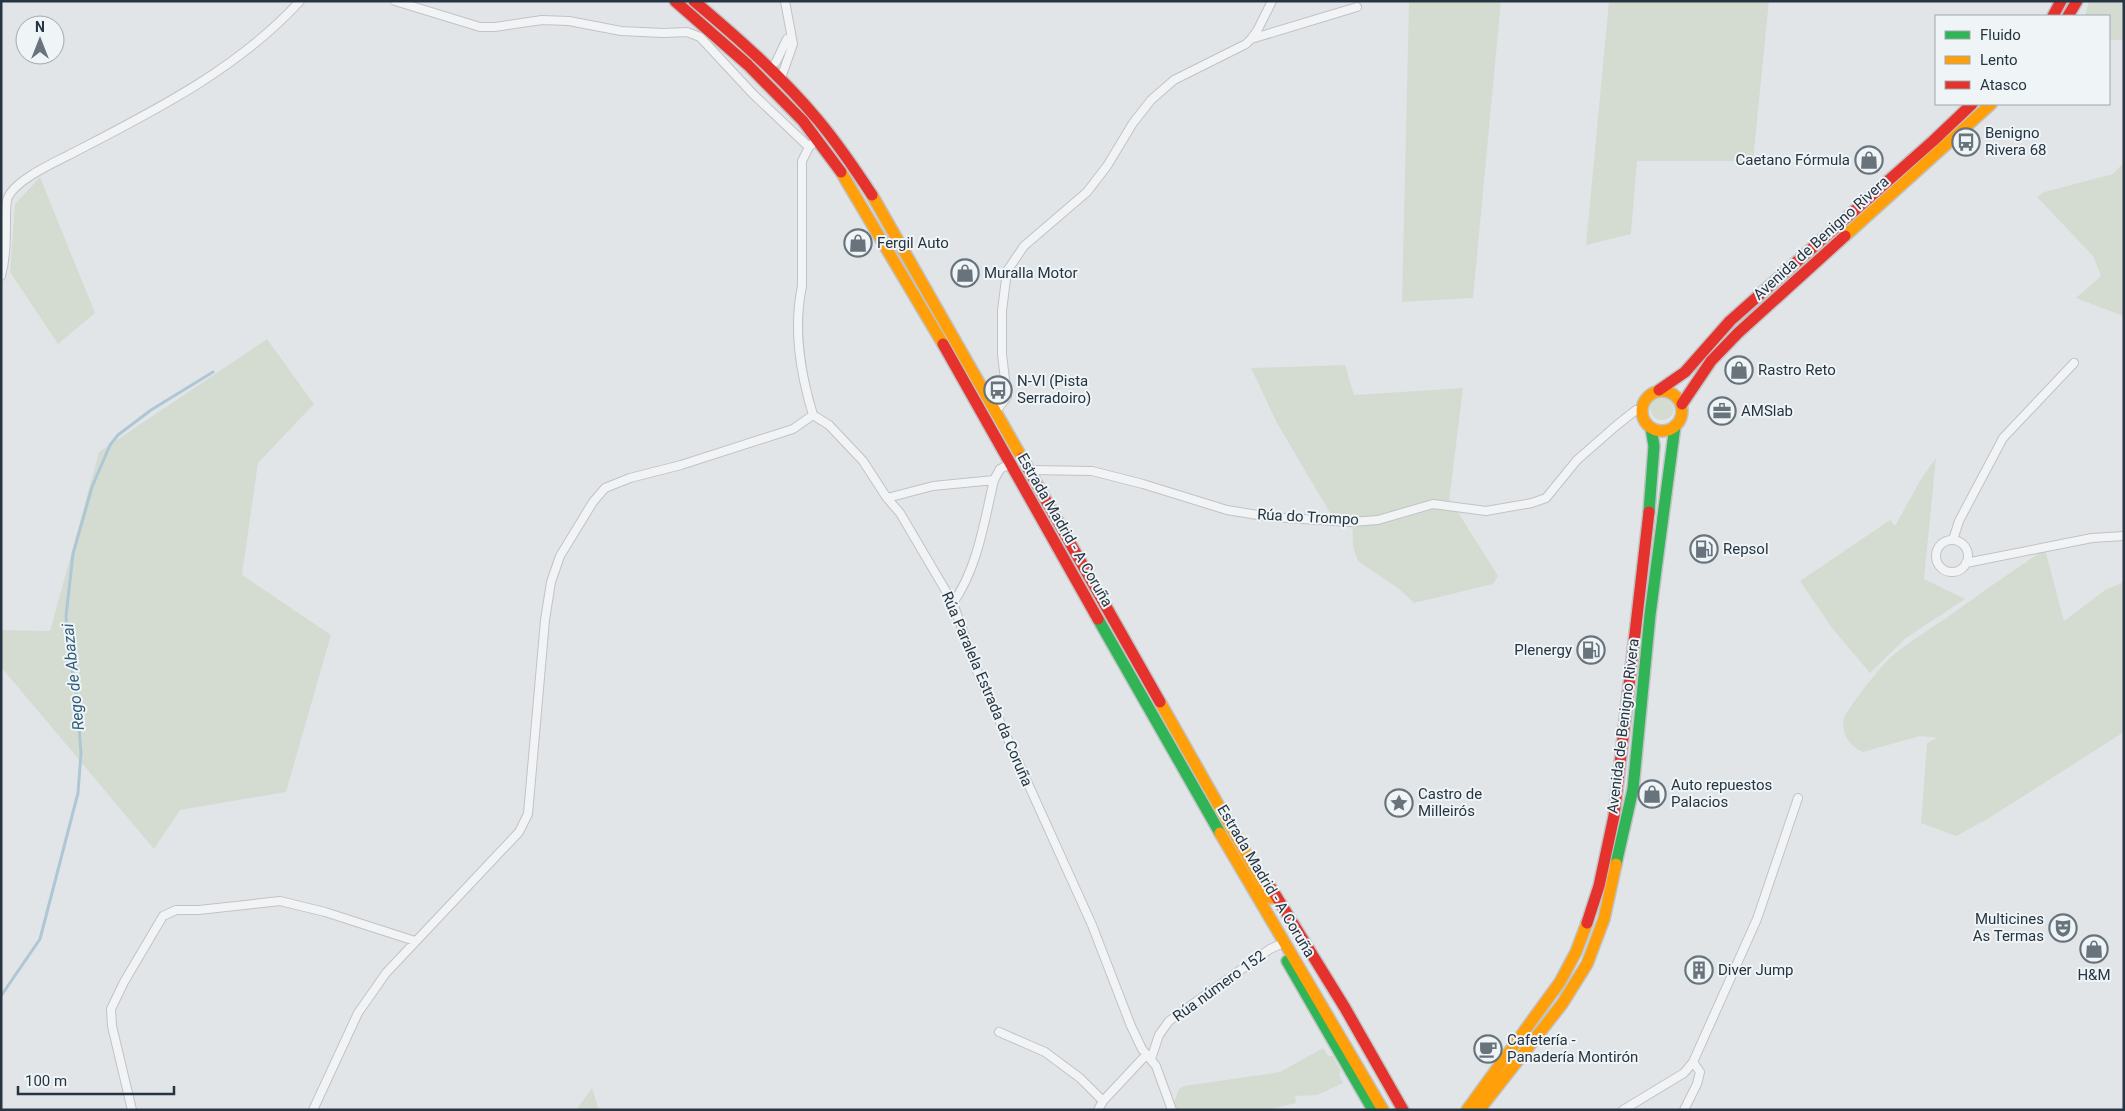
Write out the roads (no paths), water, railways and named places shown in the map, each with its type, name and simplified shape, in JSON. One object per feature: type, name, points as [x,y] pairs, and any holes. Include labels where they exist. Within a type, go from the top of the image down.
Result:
[{"type":"main road","name":"Estrada Madrid - A Coruña","points":[[675,1],[700,31],[748,65],[803,121],[813,143],[845,177],[872,220],[1222,836],[1383,1110]]},
{"type":"main road","name":"Estrada Madrid - A Coruña","points":[[694,1],[747,45],[781,78],[835,141],[878,205],[1233,828],[1322,992],[1393,1110]]},
{"type":"main road","points":[[2054,15],[2061,1]]},
{"type":"main road","points":[[2069,15],[2077,1]]},
{"type":"main road","name":"Avenida de Benigno Rivera","points":[[1659,390],[1685,372],[1730,321],[1971,105]]},
{"type":"main road","name":"Avenida de Benigno Rivera","points":[[1682,404],[1711,362],[1738,333],[1990,105]]},
{"type":"main road","points":[[1659,390],[1665,390],[1675,395],[1682,404],[1682,416],[1676,426],[1664,431],[1651,428],[1646,424],[1642,410],[1647,397],[1659,390]]},
{"type":"main road","name":"Avenida de Benigno Rivera","points":[[1481,1107],[1562,1004],[1587,964],[1604,919],[1633,789],[1651,610],[1666,485],[1676,426]]},
{"type":"main road","name":"Avenida de Benigno Rivera","points":[[1467,1110],[1560,982],[1572,963],[1589,920],[1608,845],[1619,787],[1652,484],[1654,446],[1651,428]]},
{"type":"main road","points":[[1233,828],[1345,1008],[1403,1110]]},
{"type":"main road","points":[[1222,836],[1316,1014],[1373,1110]]},
{"type":"street","points":[[1,276],[5,249],[7,200],[13,191],[51,164],[167,104],[216,72],[281,22],[300,1]]},
{"type":"street","points":[[313,1110],[358,1013],[386,973],[519,832],[528,814],[546,620],[552,582],[560,556],[593,502],[605,488],[630,478],[680,465],[793,428],[813,415],[806,390],[798,342],[798,306],[802,286],[802,161],[813,143],[763,99],[700,37],[700,31],[663,34],[621,31],[569,21],[542,20],[495,27],[480,27],[395,1]]},
{"type":"street","points":[[781,78],[793,50],[785,1]]},
{"type":"street","points":[[996,411],[1007,397],[1002,354],[1002,311],[1007,271],[1024,246],[1087,192],[1133,123],[1156,95],[1174,80],[1246,44],[1257,30],[1272,1]]},
{"type":"street","points":[[1251,39],[1357,7]]},
{"type":"street","points":[[776,62],[787,39],[791,38]]},
{"type":"street","points":[[1953,540],[1959,521],[2004,438],[2074,363]]},
{"type":"street","name":"Rúa do Trompo","points":[[1030,470],[1092,471],[1227,510],[1270,517],[1351,522],[1378,520],[1433,504],[1486,511],[1532,503],[1546,498],[1577,460],[1636,410],[1642,410]]},
{"type":"street","name":"Rúa Paralela Estrada da Coruña","points":[[813,415],[829,425],[863,461],[887,498],[900,513],[953,603],[977,671],[1092,925],[1131,1026],[1156,1066],[1172,1110]]},
{"type":"street","points":[[953,603],[961,591],[975,560],[994,480],[1000,469],[1010,464]]},
{"type":"street","points":[[887,498],[933,486],[994,480]]},
{"type":"street","points":[[1966,563],[1966,550],[1961,543],[1953,540],[1944,542],[1937,550],[1936,559],[1938,564],[1945,570],[1954,571],[1963,567],[1966,563],[2092,538],[2124,536]]},
{"type":"street","points":[[1623,1110],[1677,1077],[1693,1062],[1757,919],[1798,798]]},
{"type":"street","points":[[132,1110],[112,1026],[111,1009],[124,982],[163,916],[176,910],[199,910],[280,901],[325,912],[415,941]]},
{"type":"street","name":"Rúa número 152","points":[[1149,1057],[1169,1021],[1270,948],[1279,945]]},
{"type":"street","points":[[999,1032],[1045,1052],[1080,1078],[1102,1101]]},
{"type":"street","points":[[1098,1110],[1102,1101],[1149,1057]]},
{"type":"street","points":[[1684,1110],[1698,1084],[1700,1072],[1693,1062]]},
{"type":"waterway","name":"Rego de Abazai","points":[[1,996],[40,939],[78,793],[81,753],[77,698],[68,648],[66,616],[73,554],[92,487],[110,445],[118,435],[151,410],[213,372]]},
{"type":"place","name":"Benigno Rivera 68","points":[[1966,142]]},
{"type":"place","name":"Caetano Fórmula","points":[[1869,160]]},
{"type":"place","name":"Fergil Auto","points":[[858,243]]},
{"type":"place","name":"Muralla Motor","points":[[965,273]]},
{"type":"place","name":"Rastro Reto","points":[[1739,370]]},
{"type":"place","name":"N-VI (Pista Serradoiro)","points":[[998,390]]},
{"type":"place","name":"AMSlab","points":[[1722,411]]},
{"type":"place","name":"Repsol","points":[[1704,549]]},
{"type":"place","name":"Plenergy","points":[[1591,650]]},
{"type":"place","name":"Auto repuestos Palacios","points":[[1652,794]]},
{"type":"place","name":"Castro de Milleirós","points":[[1399,803]]},
{"type":"place","name":"Multicines As Termas","points":[[2063,928]]},
{"type":"place","name":"H&M","points":[[2094,949]]},
{"type":"place","name":"Diver Jump","points":[[1699,970]]},
{"type":"place","name":"Cafetería - Panadería Montirón","points":[[1488,1049]]}]
